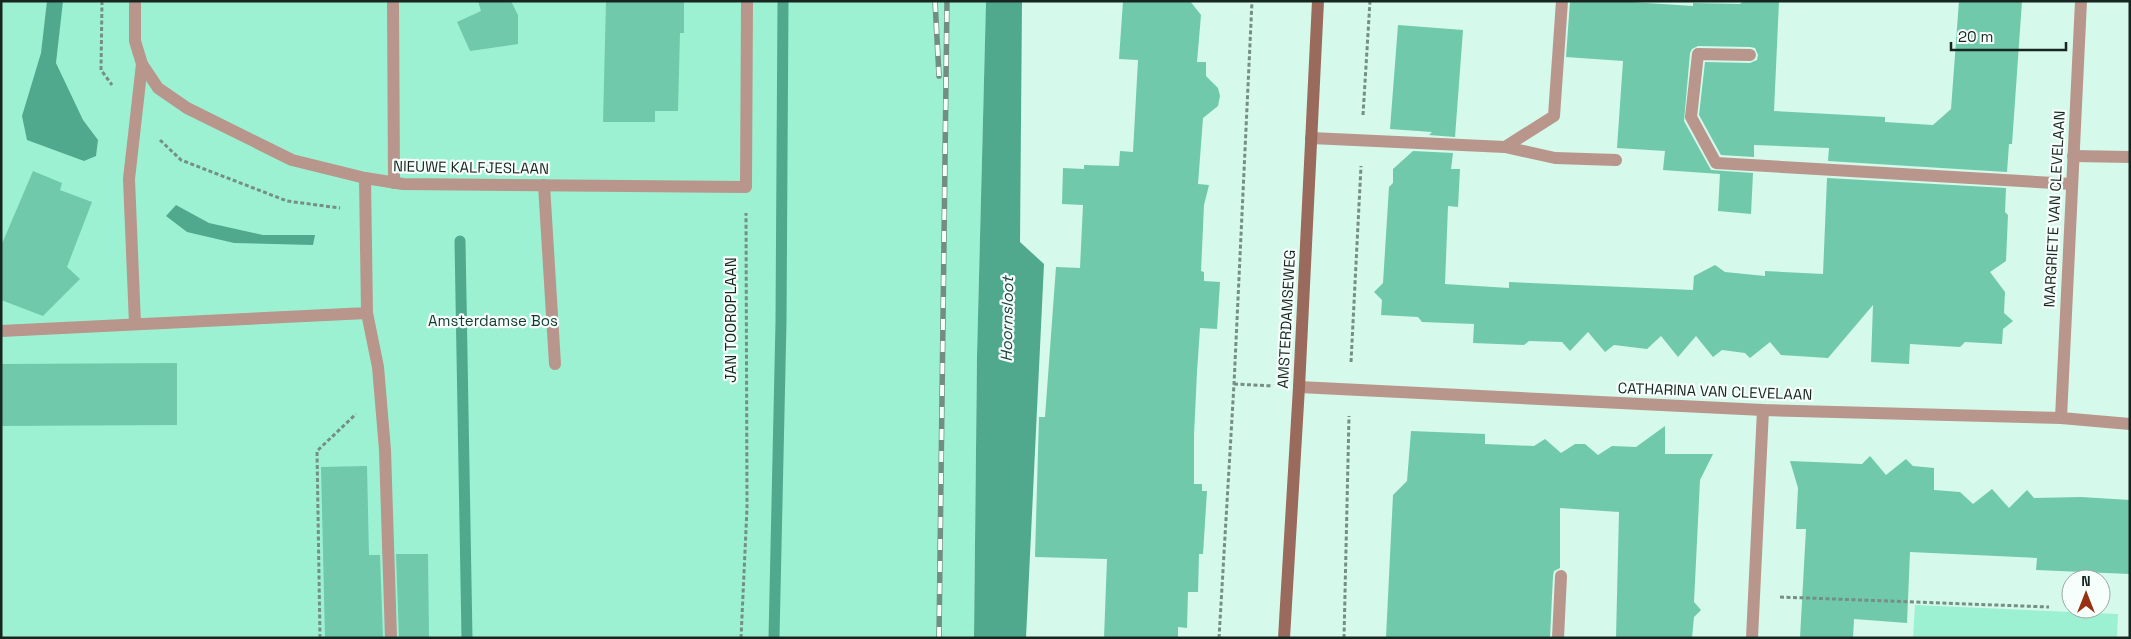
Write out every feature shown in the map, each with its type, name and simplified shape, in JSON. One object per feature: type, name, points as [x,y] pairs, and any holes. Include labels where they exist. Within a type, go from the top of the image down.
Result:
[{"type":"main road","name":"AMSTERDAMSEWEG","points":[[1284,638],[1299,387],[1318,1]]},
{"type":"street","name":"NIEUWE KALFJESLAAN","points":[[135,1],[135,41],[142,64],[158,88],[187,108],[292,160],[365,178],[394,183],[746,187]]},
{"type":"street","points":[[393,1],[394,183]]},
{"type":"street","points":[[746,187],[747,1]]},
{"type":"street","points":[[1505,147],[1554,116],[1562,1]]},
{"type":"street","name":"MARGRIETE VAN CLEVELAAN","points":[[2060,418],[2081,1]]},
{"type":"street","points":[[1750,55],[1698,54],[1691,117],[1716,163],[2072,184]]},
{"type":"street","points":[[135,324],[129,179],[142,64]]},
{"type":"street","points":[[1312,138],[1505,147],[1555,158],[1616,160]]},
{"type":"street","points":[[2073,156],[2130,157]]},
{"type":"street","points":[[365,178],[367,313],[378,367],[385,450],[391,638]]},
{"type":"street","points":[[544,185],[555,364]]},
{"type":"street","points":[[1,330],[367,313]]},
{"type":"street","name":"CATHARINA VAN CLEVELAAN","points":[[1299,387],[1763,410],[2060,418],[2130,424]]},
{"type":"street","points":[[1752,638],[1763,410]]},
{"type":"street","points":[[1558,638],[1561,576]]},
{"type":"path","points":[[1219,638],[1234,384],[1252,1]]},
{"type":"path","points":[[1344,638],[1350,390],[1370,1]]},
{"type":"path","name":"JAN TOOROPLAAN","points":[[741,638],[747,508],[746,187]]},
{"type":"path","points":[[1234,384],[1299,387]]},
{"type":"path","points":[[320,638],[317,451],[380,388]]},
{"type":"path","points":[[1754,596],[2050,607]]},
{"type":"green space","name":"Amsterdamse Bos","points":[[1,1],[986,1],[977,356],[974,638],[1,638]]},
{"type":"green space","points":[[1915,605],[2061,611],[2061,619],[2111,619],[2111,614],[2118,614],[2117,638],[1913,638]]},
{"type":"water","points":[[47,1],[63,1],[56,63],[83,120],[98,140],[96,156],[84,161],[27,140],[22,116],[41,53]]},
{"type":"water","name":"Hoornsloot","points":[[986,1],[1022,1],[1020,242],[1044,264],[1026,638],[974,638],[977,356]]},
{"type":"water","points":[[176,205],[209,223],[263,235],[315,235],[313,245],[234,243],[187,232],[166,216]]},
{"type":"building","points":[[478,1],[511,1],[518,15],[518,44],[470,51],[457,22],[481,11]]},
{"type":"building","points":[[606,1],[684,1],[684,33],[680,33],[678,111],[655,111],[655,122],[603,122]]},
{"type":"building","points":[[1123,1],[1190,1],[1201,15],[1197,62],[1206,62],[1206,76],[1218,88],[1220,96],[1218,106],[1203,118],[1198,184],[1209,185],[1204,205],[1201,271],[1204,272],[1204,281],[1220,282],[1217,329],[1200,328],[1197,372],[1194,484],[1202,484],[1202,491],[1207,491],[1203,554],[1199,554],[1198,592],[1188,592],[1187,628],[1178,627],[1178,638],[1104,638],[1107,559],[1035,557],[1039,417],[1045,417],[1056,267],[1080,268],[1083,205],[1062,204],[1063,168],[1084,169],[1084,165],[1119,166],[1120,151],[1133,152],[1138,60],[1119,59]]},
{"type":"building","points":[[1570,1],[1616,1],[1693,6],[1693,3],[1740,4],[1743,1],[1779,1],[1774,111],[1885,117],[1885,122],[1933,125],[1951,109],[1959,1],[2022,1],[2012,144],[2009,144],[2007,172],[1828,161],[1829,148],[1754,145],[1754,157],[1721,155],[1699,115],[1705,62],[1750,63],[1757,60],[1758,55],[1755,48],[1750,47],[1698,46],[1692,49],[1690,53],[1684,121],[1711,170],[1753,173],[1751,214],[1718,211],[1720,174],[1663,170],[1665,151],[1617,148],[1623,61],[1566,57]]},
{"type":"building","points":[[1398,25],[1463,30],[1455,137],[1429,135],[1432,132],[1390,129]]},
{"type":"building","points":[[1413,151],[1453,153],[1451,169],[1460,169],[1458,207],[1448,206],[1445,284],[1509,288],[1509,282],[1693,290],[1694,276],[1715,265],[1725,272],[1765,276],[1765,271],[1823,274],[1827,178],[2006,188],[2005,212],[2008,215],[2006,261],[1990,272],[2005,292],[2004,313],[2013,321],[2003,329],[2002,344],[1965,342],[1960,347],[1910,344],[1909,364],[1871,362],[1873,305],[1828,358],[1781,355],[1770,342],[1750,358],[1745,353],[1722,350],[1713,357],[1696,336],[1678,357],[1661,336],[1647,349],[1614,345],[1605,352],[1588,332],[1570,351],[1562,342],[1529,341],[1524,345],[1473,343],[1474,324],[1422,322],[1418,317],[1381,315],[1382,300],[1374,292],[1383,283],[1389,187],[1393,183],[1393,169]]},
{"type":"building","points":[[33,171],[62,183],[60,190],[92,202],[67,267],[80,279],[43,316],[1,300],[1,246]]},
{"type":"building","points":[[177,363],[177,425],[1,426],[1,364]]},
{"type":"building","points":[[1665,426],[1665,454],[1713,454],[1700,480],[1694,602],[1701,610],[1694,617],[1692,638],[1616,638],[1619,512],[1560,508],[1560,568],[1554,571],[1553,576],[1550,638],[1386,638],[1393,495],[1407,481],[1411,431],[1485,434],[1485,444],[1534,446],[1545,439],[1561,453],[1575,444],[1585,444],[1598,455],[1612,446],[1636,447]]},
{"type":"building","points":[[1870,456],[1886,475],[1906,459],[1913,466],[1934,468],[1934,490],[1960,492],[1973,504],[1992,489],[2009,508],[2027,490],[2034,498],[2081,497],[2130,500],[2130,574],[2111,573],[2111,569],[2036,570],[2037,558],[1910,552],[1907,623],[1854,619],[1853,638],[1800,638],[1806,529],[1796,529],[1798,488],[1790,461],[1862,464]]},
{"type":"building","points":[[367,466],[369,555],[380,555],[383,638],[325,638],[321,467]]},
{"type":"building","points":[[396,554],[428,554],[429,638],[399,638]]},
{"type":"waterway","points":[[774,638],[781,322],[783,1]]},
{"type":"waterway","points":[[460,241],[467,638]]},
{"type":"railway","points":[[935,1],[939,76]]},
{"type":"railway","points":[[939,638],[947,1]]}]
